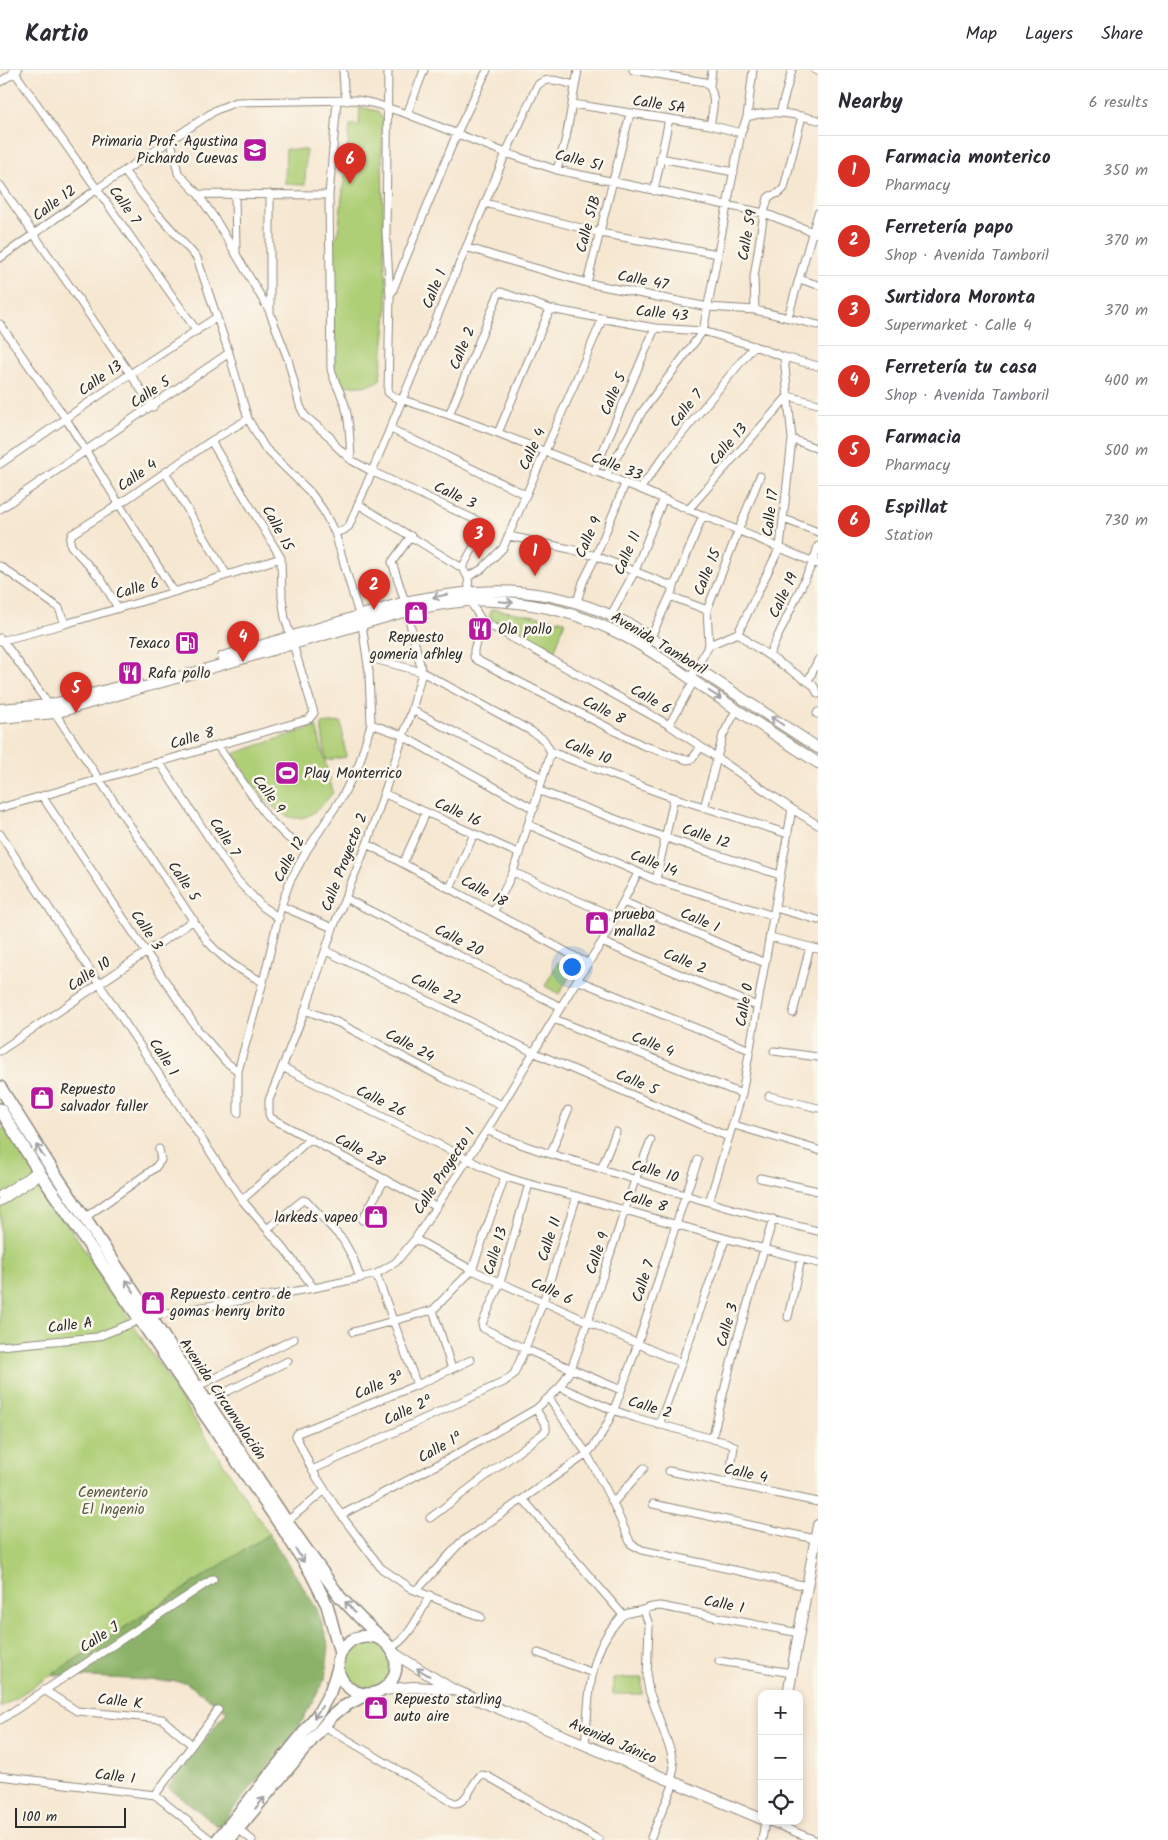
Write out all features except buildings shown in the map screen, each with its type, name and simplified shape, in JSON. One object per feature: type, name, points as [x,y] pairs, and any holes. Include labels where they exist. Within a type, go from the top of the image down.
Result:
[{"type":"main road","name":"Avenida Tamboril","points":[[0,718],[52,709],[194,672],[406,607],[493,590],[528,592],[577,602],[611,615],[651,637],[818,748]]},
{"type":"main road","name":"Avenida Tamboril","points":[[469,596],[553,610],[592,621],[634,642],[818,763]]},
{"type":"main road","name":"Avenida Tamboril","points":[[0,709],[52,709]]},
{"type":"main road","name":"Avenida Circunvalación","points":[[0,1087],[48,1163],[80,1220],[145,1318],[207,1421],[340,1597],[390,1648]]},
{"type":"main road","name":"Avenida Circunvalación","points":[[0,1109],[39,1172],[80,1220]]},
{"type":"main road","name":"Avenida Circunvalación","points":[[145,1318],[196,1387],[284,1524],[327,1605],[340,1653]]},
{"type":"main road","points":[[789,1690],[818,1525]]},
{"type":"main road","points":[[217,1840],[319,1712],[330,1692],[338,1668],[340,1653],[350,1641],[364,1636],[371,1636],[390,1648],[397,1662],[394,1678],[383,1690],[367,1694],[337,1711],[229,1840]]},
{"type":"main road","name":"Avenida Jánico","points":[[390,1648],[452,1689],[758,1817]]},
{"type":"main road","points":[[338,1668],[345,1684],[358,1693],[367,1694]]},
{"type":"main road","name":"Avenida Jánico","points":[[383,1690],[413,1687],[452,1689]]},
{"type":"street","points":[[343,70],[347,101]]},
{"type":"street","points":[[388,70],[386,232],[390,295],[387,385],[388,392],[402,400]]},
{"type":"street","points":[[406,114],[424,70]]},
{"type":"street","points":[[557,170],[566,138],[578,70]]},
{"type":"street","points":[[633,70],[705,82],[710,86]]},
{"type":"street","points":[[710,125],[713,105],[710,86],[712,70]]},
{"type":"street","points":[[606,476],[642,412],[703,331],[741,133],[747,117],[753,70]]},
{"type":"street","points":[[780,113],[792,70]]},
{"type":"street","points":[[0,82],[15,71]]},
{"type":"street","name":"Calle 7","points":[[15,71],[196,331]]},
{"type":"street","points":[[390,295],[456,133],[485,71]]},
{"type":"street","name":"Calle 1","points":[[335,533],[344,530],[348,526],[391,429],[506,153],[540,83],[548,80],[574,85]]},
{"type":"street","name":"Calle 51","points":[[171,141],[216,110],[236,102],[368,102],[387,107],[506,153],[557,170],[728,204],[764,213],[815,233]]},
{"type":"street","points":[[337,102],[329,195],[331,369],[347,412],[351,460]]},
{"type":"street","name":"Calle 5A","points":[[572,104],[710,125],[741,133]]},
{"type":"street","points":[[747,117],[759,113],[780,113],[818,120]]},
{"type":"street","name":"Calle 51B","points":[[587,283],[630,114]]},
{"type":"street","name":"Calle 59","points":[[755,310],[754,277],[764,213],[768,198],[779,193],[784,188],[802,116]]},
{"type":"street","points":[[654,190],[669,119]]},
{"type":"street","points":[[171,141],[178,173],[198,194],[236,252],[270,313],[288,359],[300,406],[305,416],[330,437],[336,446],[351,460],[371,471]]},
{"type":"street","name":"Calle 12","points":[[0,258],[97,189],[171,141]]},
{"type":"street","points":[[660,158],[734,172]]},
{"type":"street","name":"Calle 12","points":[[124,171],[156,212],[197,258],[229,354],[248,419],[265,448],[310,492],[324,510],[335,533],[361,621],[369,672],[371,724],[359,764],[346,789],[307,850],[290,881],[282,906],[238,1071],[238,1113]]},
{"type":"street","points":[[0,185],[153,407]]},
{"type":"street","points":[[198,194],[329,195]]},
{"type":"street","points":[[235,194],[236,252]]},
{"type":"street","points":[[270,194],[270,313]]},
{"type":"street","points":[[485,203],[600,233],[718,254]]},
{"type":"street","points":[[788,317],[815,233],[818,213]]},
{"type":"street","name":"Calle 47","points":[[466,247],[587,283],[708,307],[755,310],[818,325]]},
{"type":"street","points":[[799,279],[818,285]]},
{"type":"street","name":"Calle 43","points":[[502,292],[550,309],[655,328],[703,331],[818,366]]},
{"type":"street","name":"Calle 2","points":[[449,415],[498,295],[502,292]]},
{"type":"street","points":[[498,433],[550,309]]},
{"type":"street","name":"Calle 13","points":[[1,462],[217,317]]},
{"type":"street","name":"Calle 4","points":[[468,577],[482,569],[504,548],[603,318]]},
{"type":"street","points":[[0,324],[66,419],[174,592]]},
{"type":"street","name":"Calle 5","points":[[594,472],[655,328]]},
{"type":"street","name":"Calle 7","points":[[640,490],[668,452],[754,346]]},
{"type":"street","name":"Calle 5","points":[[0,509],[229,354]]},
{"type":"street","name":"Calle 17","points":[[738,633],[780,547],[792,439],[784,357]]},
{"type":"street","points":[[788,396],[818,404]]},
{"type":"street","name":"Calle 13","points":[[688,510],[788,396]]},
{"type":"street","name":"Calle 33","points":[[402,400],[498,433],[816,563]]},
{"type":"street","name":"Calle 4","points":[[118,608],[101,579],[71,546],[72,534],[211,441],[248,419]]},
{"type":"street","points":[[391,429],[526,495]]},
{"type":"street","points":[[792,439],[818,449]]},
{"type":"street","name":"Calle 15","points":[[211,441],[281,558],[282,598],[292,641]]},
{"type":"street","name":"Calle 3","points":[[371,471],[482,524],[483,530],[462,568]]},
{"type":"street","points":[[165,472],[227,575]]},
{"type":"street","name":"Calle 15","points":[[709,645],[707,610],[760,476]]},
{"type":"street","name":"Calle 9","points":[[577,602],[583,582],[596,556],[625,484]]},
{"type":"street","name":"Calle 11","points":[[611,615],[635,571],[663,500]]},
{"type":"street","points":[[358,504],[462,568],[468,577],[469,596]]},
{"type":"street","points":[[651,637],[674,587],[702,515]]},
{"type":"street","points":[[784,520],[818,532]]},
{"type":"street","name":"Calle Proyecto 2","points":[[271,1118],[269,1114],[269,1100],[305,1010],[333,928],[385,794],[404,737],[422,672],[406,607],[392,562],[411,536]]},
{"type":"street","points":[[509,536],[596,556],[674,587]]},
{"type":"street","name":"Calle 19","points":[[769,655],[816,563],[818,546]]},
{"type":"street","name":"Calle 6","points":[[1,640],[65,624],[281,558]]},
{"type":"street","points":[[0,566],[58,608],[65,624]]},
{"type":"street","name":"Calle 6","points":[[469,596],[482,621],[669,725],[818,825]]},
{"type":"street","points":[[670,596],[707,610]]},
{"type":"street","name":"Calle 8","points":[[482,621],[474,650],[474,657],[477,660],[642,745],[687,760],[692,758],[701,747]]},
{"type":"street","points":[[669,725],[709,645],[738,633],[751,644],[808,681],[813,685],[818,694]]},
{"type":"street","points":[[1,640],[52,709]]},
{"type":"street","name":"Calle 8","points":[[0,808],[309,719],[314,713],[292,641]]},
{"type":"street","name":"Calle 10","points":[[367,657],[422,672],[531,731],[544,740],[552,752],[674,798],[788,834]]},
{"type":"street","points":[[808,681],[818,660]]},
{"type":"street","name":"Calle 5","points":[[52,709],[207,940],[223,958],[238,969],[263,982]]},
{"type":"street","points":[[704,808],[716,758],[726,729],[737,709]]},
{"type":"street","points":[[412,710],[543,778]]},
{"type":"street","points":[[371,724],[404,737],[534,809]]},
{"type":"street","name":"Calle 9","points":[[217,745],[267,817],[287,837],[307,850]]},
{"type":"street","points":[[494,911],[520,854],[552,752]]},
{"type":"street","name":"Calle 7","points":[[159,762],[236,879],[263,907],[279,918]]},
{"type":"street","name":"Calle 12","points":[[540,790],[666,838],[780,875]]},
{"type":"street","name":"Calle 16","points":[[385,794],[520,854]]},
{"type":"street","name":"Calle 3","points":[[42,796],[203,1036],[226,1062],[238,1071]]},
{"type":"street","points":[[656,880],[674,798]]},
{"type":"street","name":"Calle 0","points":[[709,1202],[742,1094],[792,809]]},
{"type":"street","points":[[403,863],[426,812]]},
{"type":"street","name":"Calle 14","points":[[529,825],[656,880],[774,912],[818,920]]},
{"type":"street","name":"Calle 1","points":[[0,834],[242,1200],[314,1288]]},
{"type":"street","points":[[450,888],[474,834]]},
{"type":"street","name":"Calle 18","points":[[367,844],[587,963]]},
{"type":"street","points":[[513,872],[615,917]]},
{"type":"street","name":"Calle Proyecto 1","points":[[145,1318],[360,1278],[376,1274],[396,1262],[415,1239],[487,1130],[587,963],[602,942],[638,873]]},
{"type":"street","name":"Calle 20","points":[[345,898],[561,1007]]},
{"type":"street","name":"Calle 1","points":[[624,902],[765,963]]},
{"type":"street","points":[[282,906],[333,928]]},
{"type":"street","name":"Calle 10","points":[[0,1051],[194,920]]},
{"type":"street","points":[[770,937],[814,948],[793,1013]]},
{"type":"street","name":"Calle 2","points":[[602,942],[757,1006]]},
{"type":"street","name":"Calle 22","points":[[326,952],[534,1052]]},
{"type":"street","points":[[577,980],[750,1050]]},
{"type":"street","name":"Calle 24","points":[[305,1010],[339,1023],[445,1079],[502,1105]]},
{"type":"street","name":"Calle 4","points":[[554,1019],[742,1094]]},
{"type":"street","points":[[774,1051],[818,1057]]},
{"type":"street","name":"Calle 5","points":[[534,1052],[729,1137]]},
{"type":"street","name":"Calle 26","points":[[282,1067],[468,1159]]},
{"type":"street","points":[[769,1096],[818,1108]]},
{"type":"street","points":[[551,1153],[568,1110]]},
{"type":"street","name":"Calle 28","points":[[271,1118],[436,1207]]},
{"type":"street","points":[[734,1125],[818,1150]]},
{"type":"street","name":"Calle 10","points":[[487,1130],[515,1142],[634,1180],[818,1231]]},
{"type":"street","points":[[600,1169],[616,1132]]},
{"type":"street","points":[[242,1200],[310,1139]]},
{"type":"street","name":"Calle 9","points":[[549,1398],[560,1388],[571,1370],[626,1210],[634,1180],[651,1140]]},
{"type":"street","points":[[80,1220],[156,1168],[161,1160],[159,1149]]},
{"type":"street","name":"Calle 8","points":[[468,1159],[484,1169],[529,1184],[676,1224],[725,1240],[818,1263]]},
{"type":"street","name":"Calle 7","points":[[416,1589],[460,1544],[587,1454],[602,1435],[638,1344],[698,1160]]},
{"type":"street","points":[[0,1194],[39,1172]]},
{"type":"street","points":[[0,1202],[39,1172]]},
{"type":"street","points":[[353,1332],[433,1310],[472,1270],[506,1176]]},
{"type":"street","points":[[760,1178],[816,1191],[818,1182]]},
{"type":"street","points":[[362,1220],[385,1179]]},
{"type":"street","name":"Calle 13","points":[[525,1349],[485,1330],[482,1324],[500,1283],[529,1184]]},
{"type":"street","name":"Calle 11","points":[[514,1374],[543,1302],[577,1196]]},
{"type":"street","points":[[267,1229],[303,1200],[308,1202],[343,1240],[353,1258],[360,1278]]},
{"type":"street","name":"Calle 3","points":[[712,1439],[736,1342],[773,1219]]},
{"type":"street","name":"Calle 6","points":[[415,1239],[472,1270],[681,1364]]},
{"type":"street","points":[[659,1425],[725,1240]]},
{"type":"street","points":[[788,1317],[801,1259]]},
{"type":"street","points":[[376,1274],[417,1385]]},
{"type":"street","points":[[433,1310],[452,1369]]},
{"type":"street","name":"Calle A","points":[[0,1346],[96,1337],[145,1318]]},
{"type":"street","points":[[196,1387],[294,1339]]},
{"type":"street","points":[[525,1349],[621,1390]]},
{"type":"street","name":"Calle 3ª","points":[[312,1470],[296,1438],[296,1434],[417,1385],[471,1360]]},
{"type":"street","points":[[206,1402],[288,1361]]},
{"type":"street","name":"Calle 2ª","points":[[312,1470],[504,1382],[514,1374]]},
{"type":"street","name":"Calle 2","points":[[560,1388],[613,1410],[734,1446],[729,1484]]},
{"type":"street","points":[[549,1398],[587,1454],[613,1503],[631,1544],[642,1550],[807,1586]]},
{"type":"street","name":"Calle 1ª","points":[[341,1515],[452,1456],[536,1408],[549,1398]]},
{"type":"street","points":[[430,1518],[546,1431],[546,1426],[536,1408]]},
{"type":"street","points":[[613,1503],[644,1468]]},
{"type":"street","points":[[312,1470],[341,1515],[380,1568],[412,1589],[416,1589],[481,1617]]},
{"type":"street","name":"Calle 4","points":[[669,1471],[818,1502]]},
{"type":"street","points":[[284,1524],[325,1490]]},
{"type":"street","points":[[523,1499],[623,1615],[601,1644],[592,1673],[584,1745]]},
{"type":"street","points":[[654,1504],[815,1539]]},
{"type":"street","name":"Calle J","points":[[0,1720],[213,1579]]},
{"type":"street","points":[[390,1648],[397,1645],[406,1634],[430,1595]]},
{"type":"street","name":"Calle 1","points":[[623,1615],[644,1610],[651,1606],[660,1606],[799,1633]]},
{"type":"street","points":[[644,1610],[649,1625],[647,1679],[649,1691],[672,1752],[674,1767],[672,1782],[651,1837]]},
{"type":"street","points":[[538,1653],[592,1673]]},
{"type":"street","points":[[719,1661],[792,1673]]},
{"type":"street","name":"Calle K","points":[[44,1690],[77,1710],[162,1719],[191,1744]]},
{"type":"street","points":[[155,1795],[218,1710]]},
{"type":"street","points":[[324,1726],[454,1803],[457,1804],[463,1801],[476,1779],[481,1775],[487,1776],[599,1840]]},
{"type":"street","name":"Calle I","points":[[0,1776],[155,1795],[211,1840]]},
{"type":"street","points":[[762,1840],[765,1825]]},
{"type":"street","points":[[776,1825],[815,1840]]},
{"type":"street","points":[[238,1829],[252,1840]]},
{"type":"green space","points":[[360,107],[377,111],[383,119],[384,255],[387,312],[380,380],[372,384],[354,386],[339,383],[335,376],[332,255],[333,243],[338,234],[350,125],[359,125]]},
{"type":"green space","points":[[286,149],[306,150],[305,185],[285,184]]},
{"type":"green space","points":[[493,609],[565,621],[554,653],[490,618],[490,611]]},
{"type":"green space","points":[[341,722],[346,757],[326,760],[321,724]]},
{"type":"green space","name":"Play Monterrico","points":[[316,726],[333,792],[311,814],[299,818],[287,816],[265,799],[233,754]]},
{"type":"green space","points":[[558,962],[573,970],[559,994],[545,986]]},
{"type":"green space","name":"Cementerio El Ingenio","points":[[0,1129],[6,1129],[269,1534],[0,1708]]},
{"type":"green space","points":[[269,1534],[317,1609],[329,1646],[325,1679],[296,1732],[219,1827],[168,1787],[227,1711],[185,1682],[51,1675]]},
{"type":"green space","points":[[367,1639],[385,1646],[392,1664],[385,1682],[367,1689],[349,1682],[342,1664],[349,1646]]},
{"type":"green space","points":[[613,1678],[642,1678],[642,1694],[613,1694]]},
{"type":"place","name":"Primaria Prof. Agustina Pichardo Cuevas","points":[[255,150]]},
{"type":"place","name":"Espillat","points":[[350,184]]},
{"type":"place","name":"Surtidora Moronta","points":[[479,559]]},
{"type":"place","name":"Farmacia monterico","points":[[535,576]]},
{"type":"place","name":"Ferretería papo","points":[[374,610]]},
{"type":"place","name":"Repuesto gomeria afhley","points":[[416,613]]},
{"type":"place","name":"Ola pollo","points":[[480,629]]},
{"type":"place","name":"Texaco","points":[[187,643]]},
{"type":"place","name":"Ferretería tu casa","points":[[243,662]]},
{"type":"place","name":"Rafa pollo","points":[[130,673]]},
{"type":"place","name":"Farmacia","points":[[76,713]]},
{"type":"place","name":"Play Monterrico","points":[[287,773]]},
{"type":"place","name":"prueba malla2","points":[[597,923]]},
{"type":"place","name":"Repuesto salvador fuller","points":[[42,1098]]},
{"type":"place","name":"larkeds vapeo","points":[[376,1217]]},
{"type":"place","name":"Repuesto centro de gomas henry brito","points":[[153,1303]]},
{"type":"place","name":"Repuesto starling auto aire","points":[[376,1708]]}]
